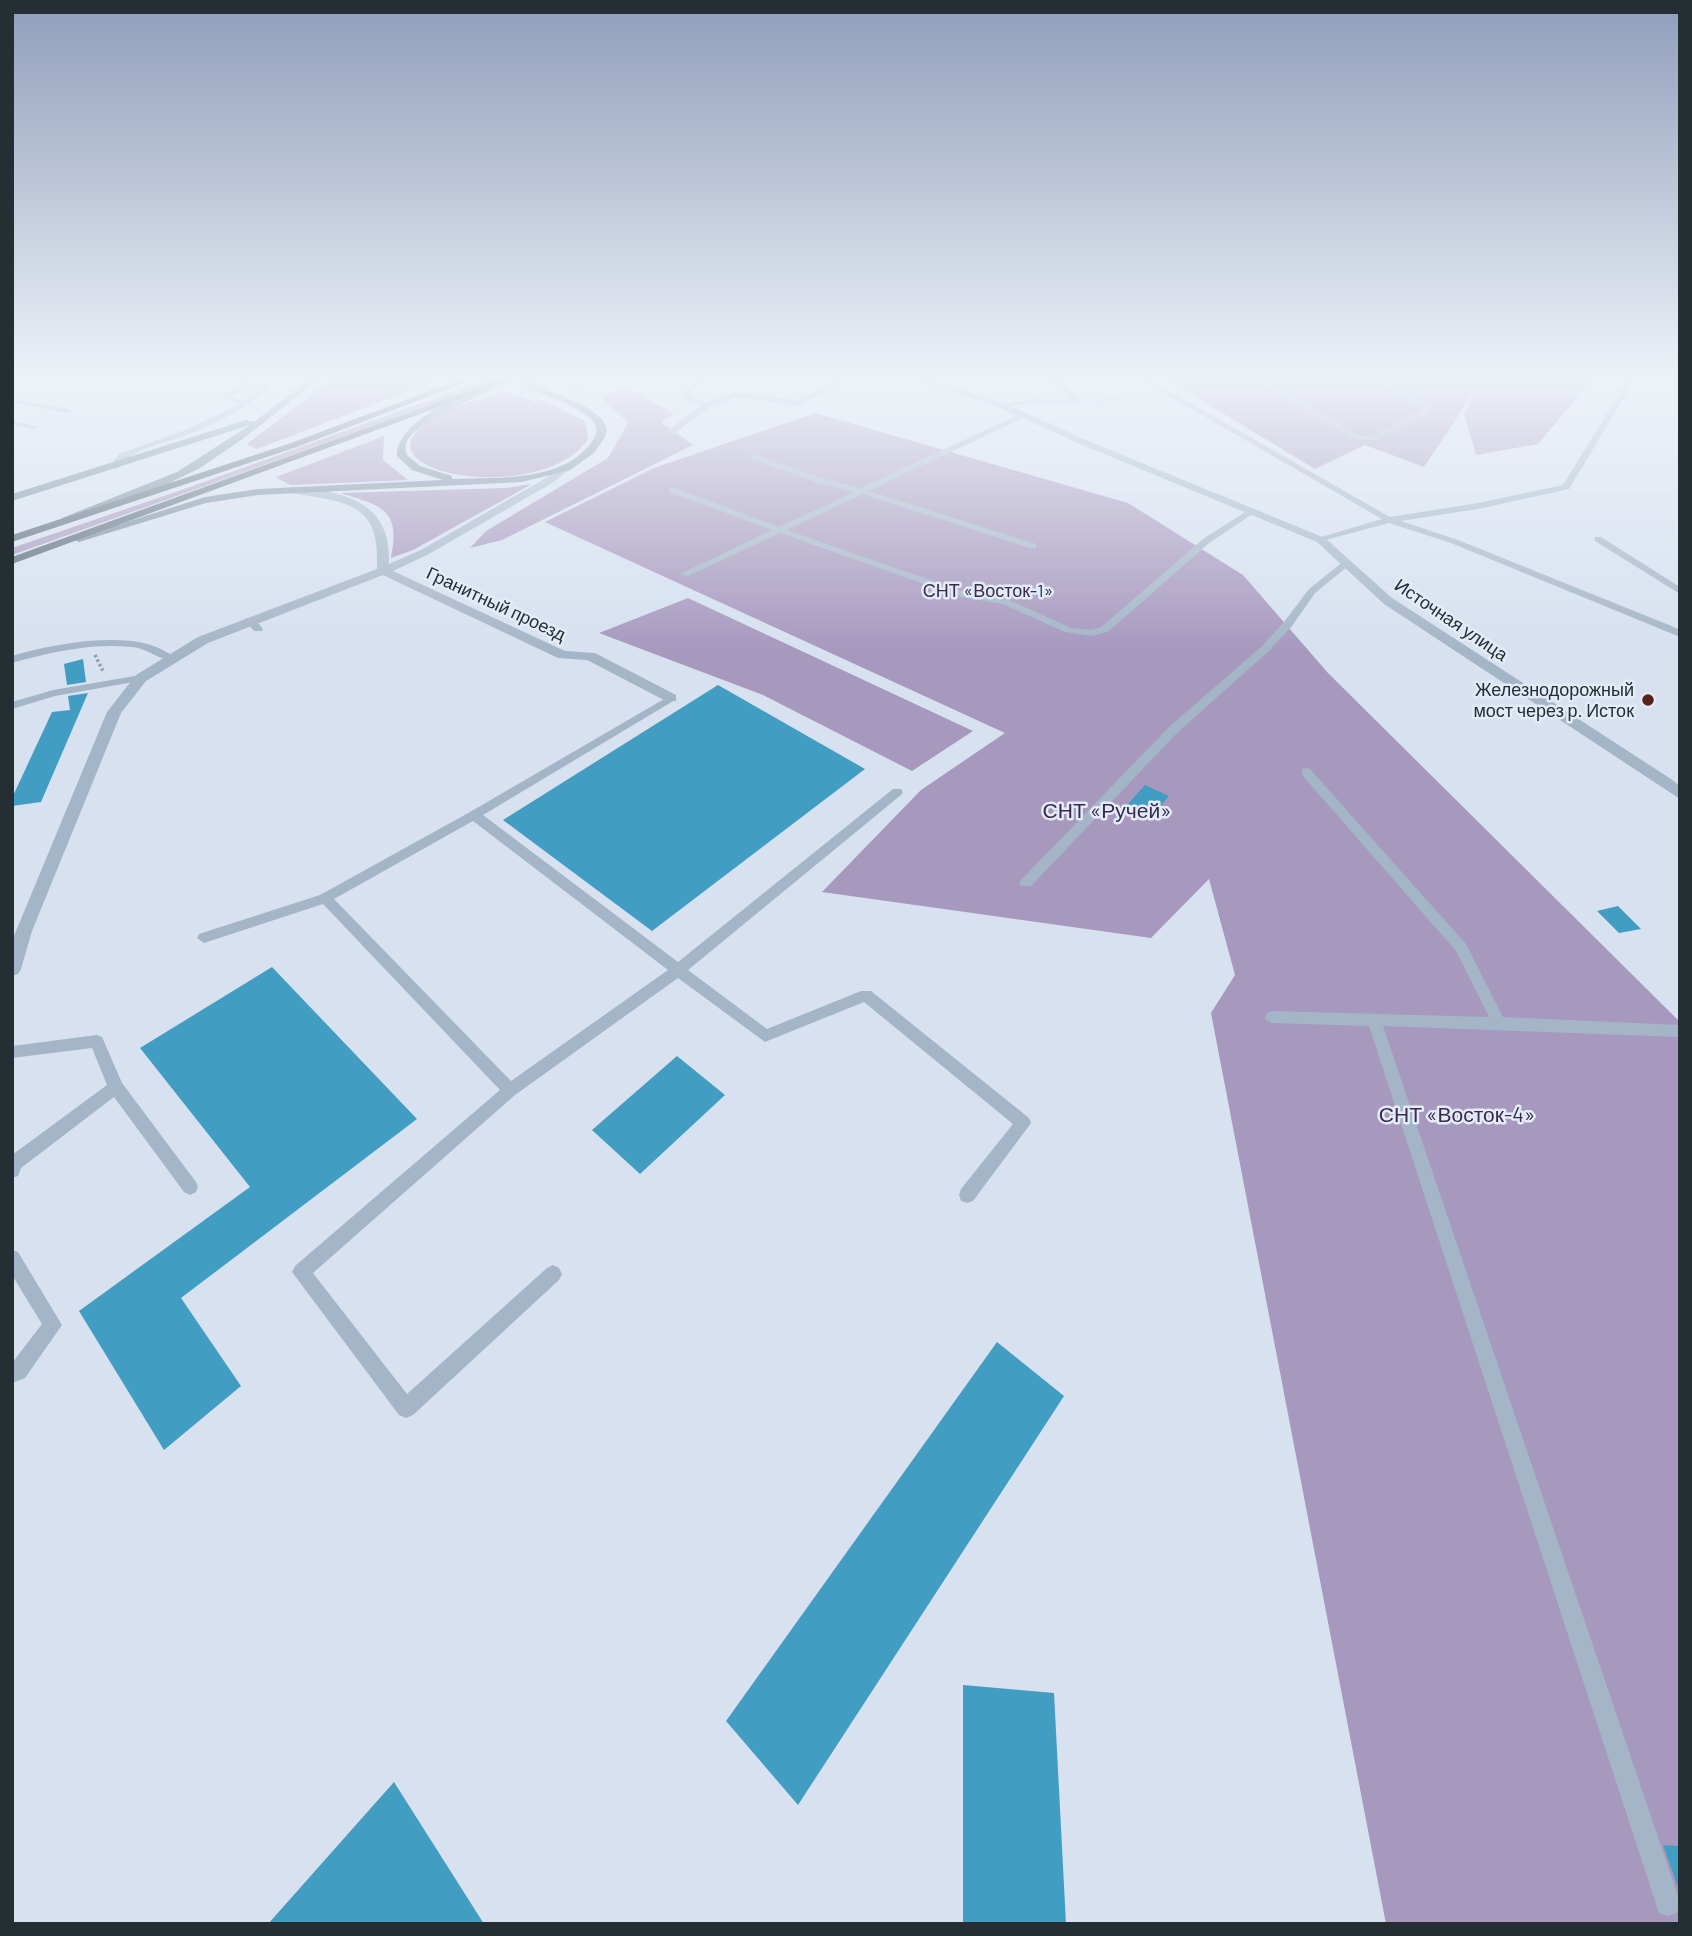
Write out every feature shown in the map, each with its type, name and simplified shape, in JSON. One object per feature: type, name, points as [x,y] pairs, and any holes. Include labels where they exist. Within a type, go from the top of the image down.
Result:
[{"type":"main road","points":[[12,498],[99,471]]},
{"type":"main road","points":[[12,538],[185,471]]},
{"type":"main road","points":[[12,538],[214,471]]},
{"type":"main road","points":[[79,539],[263,471]]},
{"type":"main road","points":[[424,471],[444,478],[479,483]]},
{"type":"main road","points":[[12,561],[205,499],[291,490],[479,483],[522,479],[553,471]]},
{"type":"street","points":[[12,969],[18,933],[114,712],[141,678],[170,658],[425,552],[562,471]]},
{"type":"street","name":"Источная улица","points":[[1158,471],[1321,540],[1388,601],[1666,782],[1680,794]]},
{"type":"street","points":[[291,490],[343,498],[366,509],[379,527],[385,550],[383,571]]},
{"type":"street","name":"Гранитный проезд","points":[[383,571],[563,655],[590,656],[671,698]]},
{"type":"lane","points":[[794,471],[1033,546]]},
{"type":"lane","points":[[685,574],[906,471]]},
{"type":"lane","points":[[1303,471],[1389,520],[1433,532],[1479,550],[1680,634]]},
{"type":"lane","points":[[1321,540],[1389,520],[1478,506],[1566,486],[1575,471]]},
{"type":"lane","points":[[672,490],[823,548],[968,596],[1004,601],[1073,631],[1094,635],[1105,629],[1206,541],[1254,511]]},
{"type":"lane","points":[[1598,539],[1680,591]]},
{"type":"lane","points":[[1026,883],[1174,729],[1265,649],[1288,624],[1312,591],[1347,563]]},
{"type":"lane","points":[[12,660],[37,651],[91,645],[135,644],[170,658]]},
{"type":"lane","points":[[12,706],[53,693],[141,678]]},
{"type":"lane","points":[[204,938],[325,898],[474,815],[671,698]]},
{"type":"lane","points":[[1306,772],[1461,948],[1499,1023]]},
{"type":"lane","points":[[553,1274],[406,1408],[300,1272],[510,1090],[678,970],[897,792]]},
{"type":"lane","points":[[474,815],[765,1036],[866,995],[1023,1123],[967,1195]]},
{"type":"lane","points":[[325,898],[510,1090]]},
{"type":"lane","points":[[1272,1017],[1680,1031]]},
{"type":"lane","points":[[1374,1020],[1668,1904]]},
{"type":"lane","points":[[12,1052],[97,1041],[116,1087],[190,1187]]},
{"type":"lane","points":[[12,1171],[15,1163],[116,1087]]},
{"type":"lane","points":[[12,1258],[53,1325],[18,1371],[12,1374]]},
{"type":"path","points":[[91,645],[108,683]]},
{"type":"green space","points":[[233,471],[246,471],[12,555],[12,548]]},
{"type":"green space","points":[[291,471],[397,471],[408,480],[290,485],[276,477]]},
{"type":"green space","points":[[446,471],[536,471],[495,477],[459,475]]},
{"type":"green space","points":[[586,471],[640,471],[502,540],[470,548],[486,531]]},
{"type":"green space","name":"СНТ «Восток-4»","points":[[647,471],[1018,471],[1128,503],[1243,575],[1328,673],[1680,1022],[1680,1924],[1386,1924],[1211,1013],[1235,975],[1209,879],[1151,938],[822,892],[921,790],[1005,733],[545,522]]},
{"type":"green space","points":[[532,484],[413,550],[391,558],[393,529],[385,512],[377,506],[340,493],[505,488]]},
{"type":"green space","points":[[688,598],[973,731],[912,771],[763,695],[599,633]]},
{"type":"building","points":[[83,659],[86,682],[67,685],[64,664]]},
{"type":"building","points":[[718,685],[865,769],[652,931],[503,820]]},
{"type":"building","points":[[88,693],[41,802],[12,806],[12,798],[52,712],[70,710],[68,696]]},
{"type":"building","points":[[1145,785],[1169,796],[1152,816],[1127,805]]},
{"type":"building","points":[[1618,906],[1641,929],[1619,933],[1597,911]]},
{"type":"building","points":[[272,967],[417,1119],[181,1298],[241,1386],[164,1450],[79,1311],[250,1187],[140,1048]]},
{"type":"building","points":[[677,1056],[725,1095],[640,1174],[592,1130]]},
{"type":"building","points":[[997,1342],[1064,1396],[798,1805],[726,1721]]},
{"type":"building","points":[[963,1685],[1054,1693],[1066,1924],[963,1924]]},
{"type":"building","points":[[394,1782],[484,1924],[268,1924]]},
{"type":"building","points":[[1663,1845],[1680,1846],[1680,1893]]},
{"type":"place","name":"Железнодорожный мост через р. Исток","points":[[1648,700]]},
{"type":"park label","name":"СНТ «Восток-1»","points":[[988,591]]},
{"type":"park label","name":"СНТ «Ручей»","points":[[1107,811]]}]
